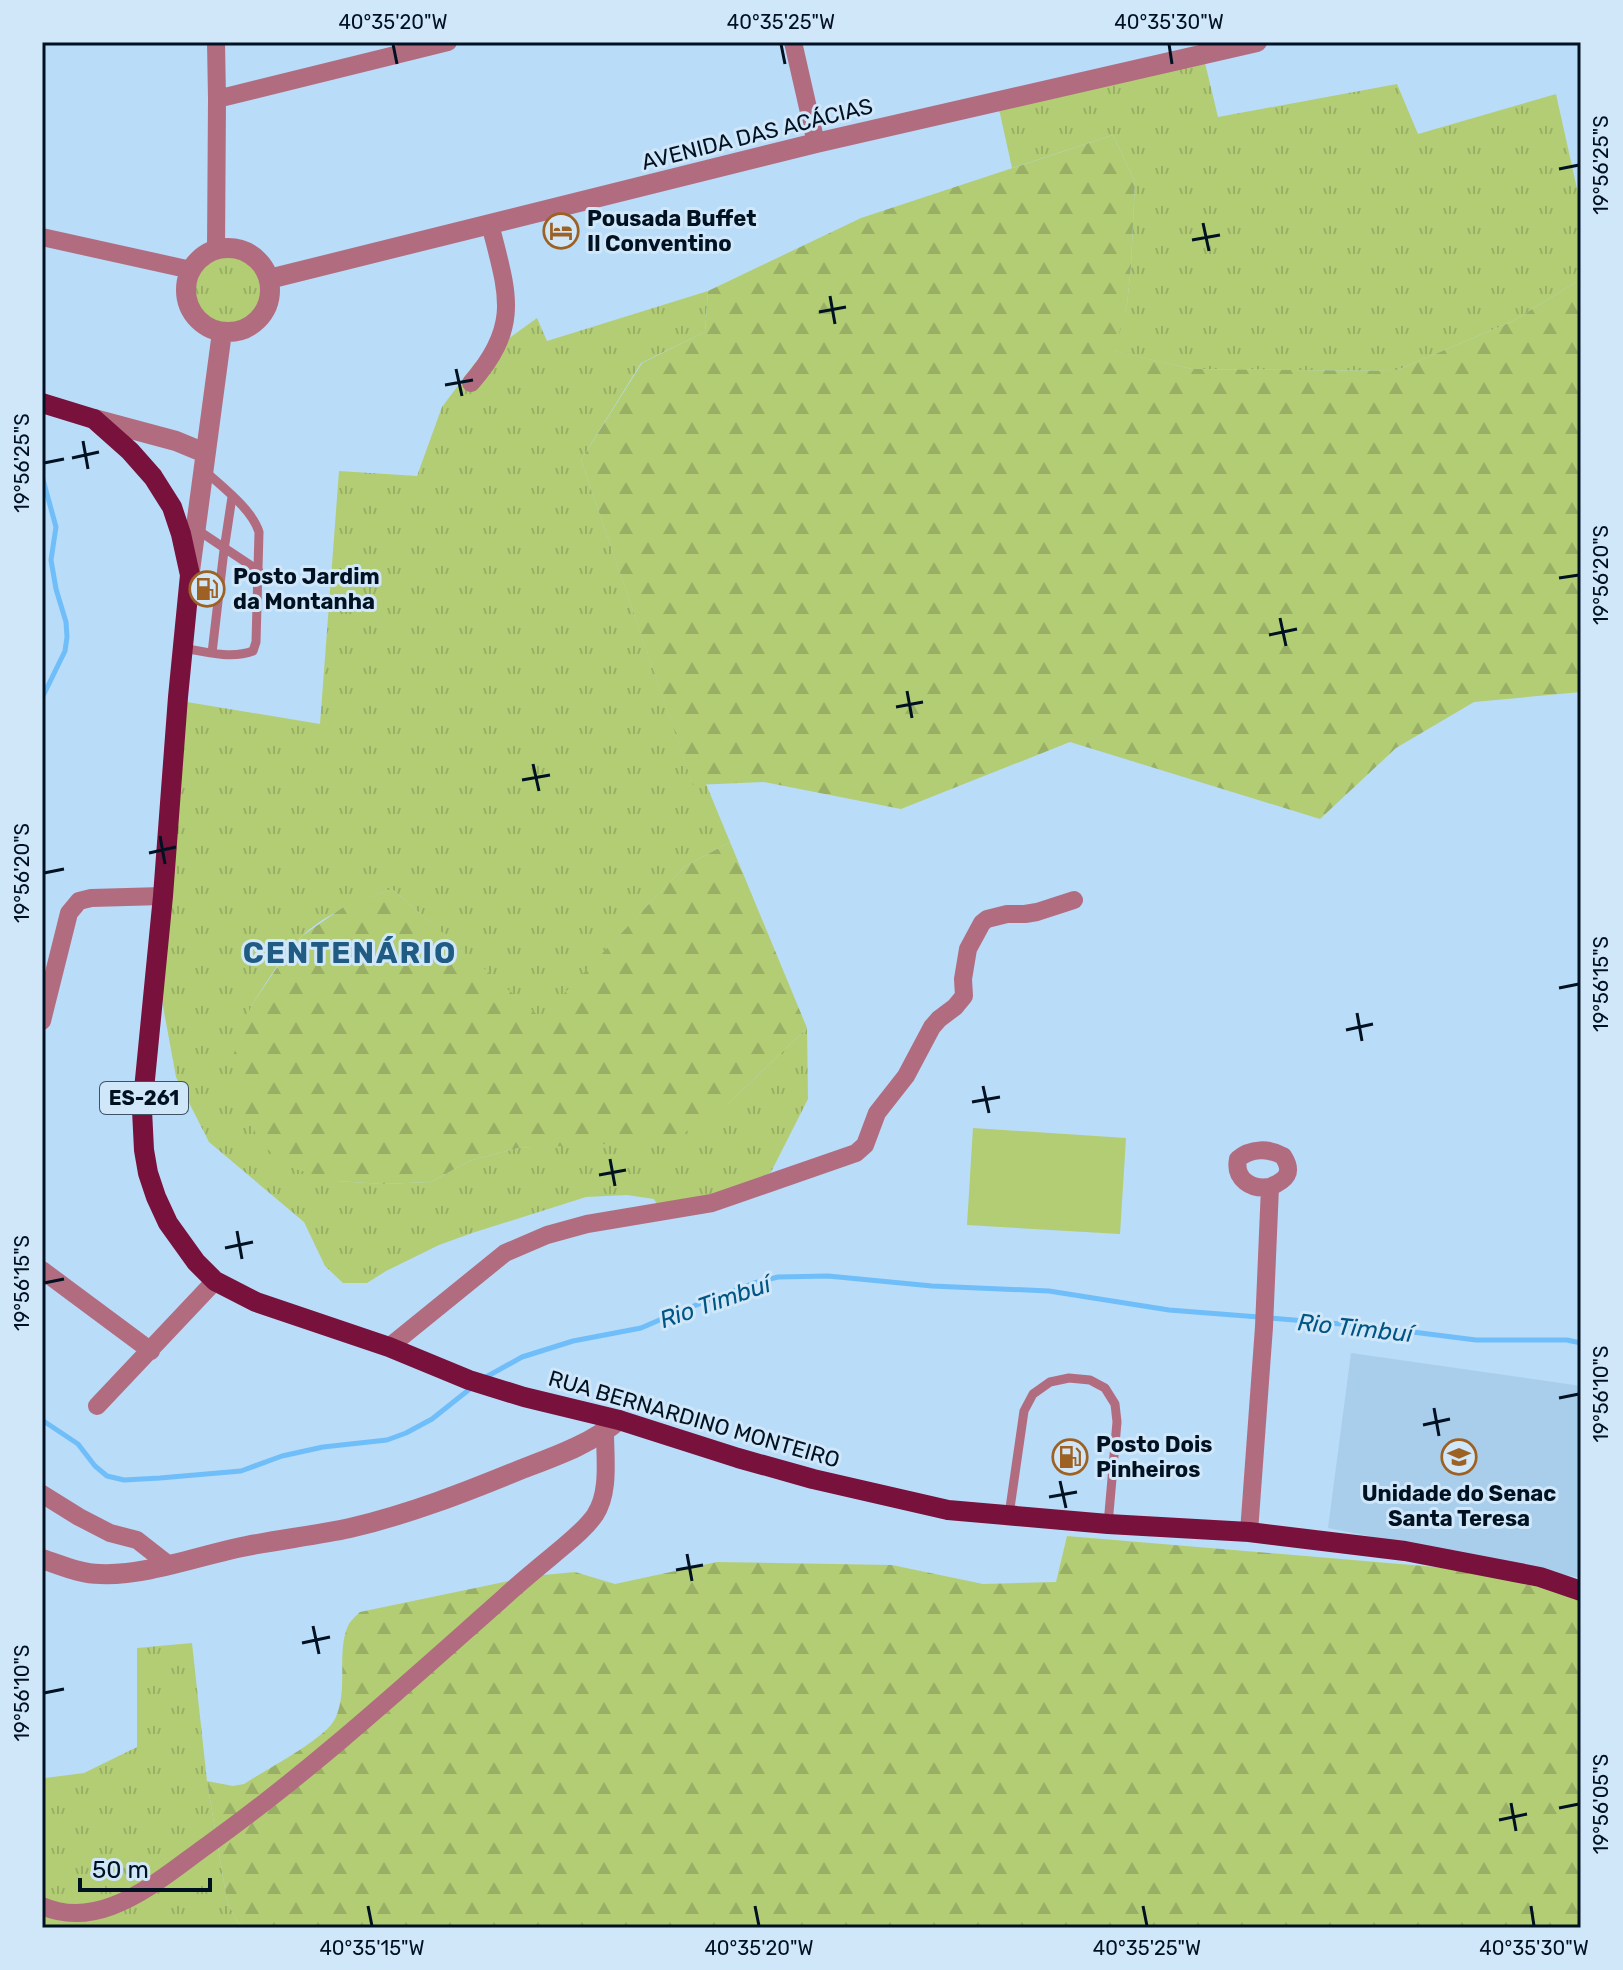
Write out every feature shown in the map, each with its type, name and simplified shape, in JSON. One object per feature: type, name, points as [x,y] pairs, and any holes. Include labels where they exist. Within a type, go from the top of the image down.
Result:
[{"type":"main road","name":"ES-261","points":[[42,403],[94,419],[130,451],[153,477],[172,507],[181,534],[190,575],[163,896]]},
{"type":"main road","name":"RUA BERNARDINO MONTEIRO","points":[[163,896],[142,1110],[144,1150],[152,1185],[168,1223],[196,1262],[215,1281],[256,1302],[389,1347],[469,1380],[612,1426],[813,1479],[948,1510],[1249,1532],[1405,1551],[1540,1577],[1581,1591]]},
{"type":"street","points":[[216,42],[216,250]]},
{"type":"street","points":[[217,99],[448,42]]},
{"type":"street","points":[[793,42],[816,143]]},
{"type":"street","name":"AVENIDA DAS ACÁCIAS","points":[[269,279],[1215,47],[1257,42]]},
{"type":"street","points":[[471,383],[494,351],[504,328],[507,307],[506,290],[490,224]]},
{"type":"street","points":[[42,237],[191,270]]},
{"type":"street","points":[[233,248],[249,254],[261,264],[269,279],[270,295],[264,311],[254,324],[239,331],[222,332],[206,327],[194,316],[186,302],[185,285],[191,270],[202,257],[216,250],[233,248]]},
{"type":"street","points":[[190,575],[222,332]]},
{"type":"street","points":[[94,419],[176,441],[204,461]]},
{"type":"street","points":[[42,1021],[69,913],[74,905],[91,898],[163,896]]},
{"type":"street","points":[[389,1347],[505,1253],[547,1235],[587,1224],[712,1203],[856,1153],[865,1145],[877,1113],[906,1076],[932,1027],[964,996],[963,979],[968,949],[982,923],[998,915],[1037,912],[1074,900]]},
{"type":"street","points":[[1249,1532],[1264,1327],[1270,1187]]},
{"type":"street","points":[[42,1270],[151,1351]]},
{"type":"street","points":[[97,1406],[215,1281]]},
{"type":"street","points":[[42,1559],[100,1575],[122,1573],[351,1528],[438,1503],[570,1450],[612,1426]]},
{"type":"street","points":[[42,1906],[54,1911],[83,1913],[113,1906],[139,1894],[260,1807],[348,1735],[594,1517],[602,1502],[612,1426]]},
{"type":"street","points":[[42,1494],[110,1533],[137,1540],[169,1565]]},
{"type":"lane","points":[[183,648],[244,654],[253,651],[256,642],[259,532],[256,522],[204,461]]},
{"type":"lane","points":[[212,653],[232,497]]},
{"type":"lane","points":[[196,529],[259,571]]},
{"type":"lane","points":[[1009,1515],[1024,1411],[1033,1394],[1050,1382],[1069,1378],[1090,1380],[1105,1388],[1115,1404],[1117,1422],[1108,1524]]},
{"type":"shaded area","name":"Unidade do Senac Santa Teresa","points":[[1351,1353],[1581,1386],[1581,1578],[1328,1528]]},
{"type":"green space","points":[[1205,63],[1218,117],[1397,84],[1418,134],[1556,94],[1581,207],[1581,279],[1511,322],[1395,371],[1192,369],[1113,351],[1127,305],[1135,182],[1113,135],[1012,168],[999,109]]},
{"type":"green space","points":[[1113,135],[1135,182],[1127,305],[1114,351],[1192,369],[1395,371],[1511,322],[1581,279],[1581,692],[1474,702],[1396,748],[1320,819],[1070,742],[901,809],[764,782],[693,785],[581,460],[642,363],[705,332],[708,291],[861,218]]},
{"type":"green space","points":[[236,256],[257,271],[263,290],[261,303],[253,314],[236,324],[222,324],[205,314],[197,303],[195,283],[205,266],[216,258]]},
{"type":"green space","points":[[708,291],[705,332],[641,363],[581,460],[693,784],[706,784],[730,842],[684,867],[541,1019],[392,889],[345,908],[303,935],[289,950],[251,1006],[337,1181],[382,1184],[431,1182],[469,1161],[518,1148],[580,1144],[728,1104],[807,1028],[808,1099],[771,1172],[723,1199],[663,1215],[654,1199],[627,1195],[586,1197],[439,1245],[367,1283],[343,1283],[325,1266],[304,1222],[209,1142],[176,1077],[159,984],[187,702],[320,724],[339,471],[417,476],[442,407],[475,363],[537,318],[547,341]]},
{"type":"green space","points":[[730,842],[807,1028],[728,1104],[672,1141],[518,1148],[469,1161],[431,1182],[382,1184],[337,1181],[295,1169],[264,1147],[240,1106],[233,1056],[251,1006],[276,969],[302,936],[345,906],[392,889],[541,1018],[684,867]]},
{"type":"green space","points":[[973,1128],[1126,1138],[1120,1234],[967,1225]]},
{"type":"green space","points":[[1067,1536],[1459,1569],[1581,1598],[1581,1928],[251,1928],[238,1923],[227,1901],[207,1781],[233,1786],[244,1784],[307,1745],[329,1727],[339,1708],[345,1636],[349,1624],[360,1612],[533,1576],[575,1572],[615,1584],[717,1562],[892,1565],[983,1584],[1056,1582]]},
{"type":"green space","points":[[192,1643],[207,1781],[227,1901],[238,1923],[251,1928],[42,1928],[42,1791],[45,1778],[84,1773],[137,1747],[137,1648]]},
{"type":"waterway","name":"Rio Timbuí","points":[[42,476],[56,527],[51,560],[67,637],[65,651],[42,698]]},
{"type":"waterway","name":"Rio Timbuí","points":[[486,1377],[522,1357],[573,1341],[641,1328],[754,1283],[778,1277],[828,1276],[932,1286],[1049,1291],[1169,1310],[1259,1317]]},
{"type":"waterway","name":"Rio Timbuí","points":[[1269,1318],[1476,1340],[1567,1340],[1581,1343]]},
{"type":"waterway","name":"Rio Timbuí","points":[[42,1420],[78,1444],[107,1476],[124,1480],[160,1478],[241,1471],[282,1456],[323,1447],[387,1440],[432,1419],[471,1388]]},
{"type":"place","name":"Pousada Buffet Il Conventino","points":[[561,231]]},
{"type":"place","name":"Posto Jardim da Montanha","points":[[207,589]]},
{"type":"place","name":"Posto Dois Pinheiros","points":[[1070,1457]]},
{"type":"place","name":"Unidade do Senac Santa Teresa","points":[[1459,1457]]},
{"type":"district","name":"CENTENÁRIO","points":[[350,953]]}]
